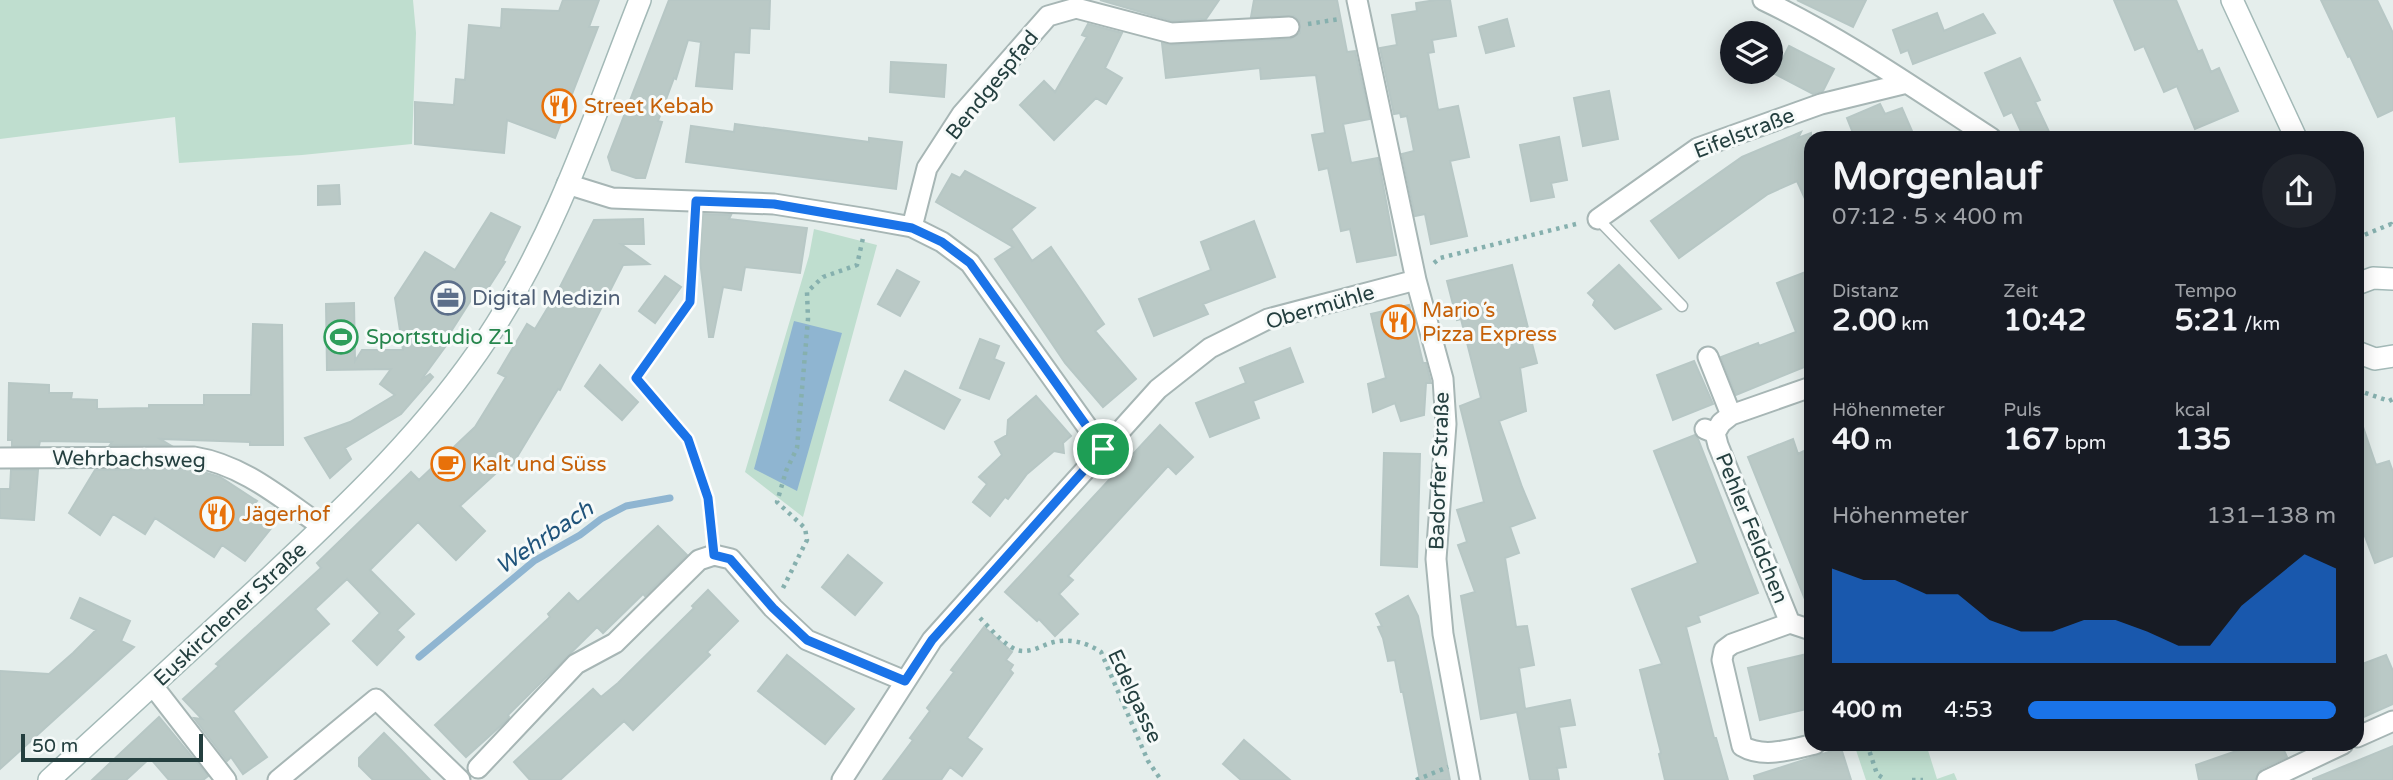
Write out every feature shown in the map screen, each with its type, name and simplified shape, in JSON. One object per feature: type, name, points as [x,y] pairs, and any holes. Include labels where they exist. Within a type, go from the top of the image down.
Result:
[{"type":"main road","name":"Euskirchener Straße","points":[[49,780],[323,527],[415,434],[488,338],[525,276],[567,184],[640,0]]},
{"type":"main road","points":[[2232,0],[2293,131]]},
{"type":"main road","points":[[2364,278],[2393,279]]},
{"type":"main road","points":[[2364,355],[2375,359],[2393,356]]},
{"type":"street","points":[[1763,0],[1800,18],[1980,131]]},
{"type":"street","name":"Badorfer Straße","points":[[1359,7],[1416,280],[1443,379],[1446,424],[1436,559],[1443,634],[1470,780]]},
{"type":"street","name":"Bendgespfad","points":[[912,228],[927,168],[962,114],[1048,16],[1076,8],[1171,33],[1289,27]]},
{"type":"street","name":"Eifelstraße","points":[[1598,219],[1698,148],[1821,104],[1907,83]]},
{"type":"street","points":[[567,184],[612,198],[774,204],[912,228],[942,242],[970,263],[1103,449]]},
{"type":"street","name":"Obermühle","points":[[842,780],[932,640],[1158,389],[1210,348],[1268,319],[1416,280]]},
{"type":"street","points":[[1707,357],[1731,415],[1804,389]]},
{"type":"street","name":"Pehler Feldchen","points":[[1731,415],[1710,431],[1790,623]]},
{"type":"street","name":"Wehrbachsweg","points":[[0,458],[194,457],[216,461],[240,470],[323,527]]},
{"type":"street","points":[[278,780],[376,699],[473,777],[576,664],[615,643],[699,560],[714,555],[730,559],[773,608],[807,640],[905,681]]},
{"type":"street","name":"Pehler Feldchen","points":[[1804,628],[1790,623],[1732,644],[1724,650],[1722,660],[1742,746],[1754,752],[1768,753],[1804,746]]},
{"type":"street","points":[[153,686],[226,780]]},
{"type":"street","points":[[2364,734],[2393,722]]},
{"type":"street","points":[[2267,780],[2328,751]]},
{"type":"lane","points":[[696,201],[690,302],[636,378],[688,439],[708,498],[714,555]]},
{"type":"lane","points":[[1598,219],[1682,306]]},
{"type":"path","points":[[1289,27],[1359,7]]},
{"type":"path","points":[[773,608],[807,540],[805,528],[777,502],[786,471],[797,449],[808,319],[807,292],[823,277],[857,265],[868,219]]},
{"type":"path","points":[[1416,280],[1440,258],[1598,219]]},
{"type":"path","points":[[2364,235],[2391,224],[2393,229]]},
{"type":"path","points":[[2364,392],[2389,401],[2393,399]]},
{"type":"path","name":"Edelgasse","points":[[963,604],[1014,649],[1026,652],[1068,640],[1089,644],[1101,652],[1148,761],[1161,780]]},
{"type":"path","points":[[1869,751],[1877,774],[1886,780]]},
{"type":"path","points":[[1416,780],[1466,760]]},
{"type":"path","points":[[1913,780],[1923,780]]},
{"type":"green space","points":[[0,0],[413,0],[416,33],[412,144],[179,163],[175,117],[0,139]]},
{"type":"green space","points":[[814,229],[877,245],[803,517],[745,472],[809,256]]},
{"type":"green space","points":[[1856,751],[1928,751],[1937,779],[1954,773],[1957,780],[1866,780]]},
{"type":"water","points":[[794,321],[842,333],[797,491],[754,469]]},
{"type":"building","points":[[563,0],[599,0],[589,27],[598,27],[555,138],[507,120],[504,153],[415,144],[415,102],[454,105],[456,79],[465,80],[469,25],[501,28],[502,9],[559,11]]},
{"type":"building","points":[[669,0],[770,0],[769,29],[750,28],[749,53],[734,52],[732,89],[696,86],[701,42],[688,40],[676,79],[674,78],[658,121],[662,122],[645,178],[636,178],[612,170],[608,157]]},
{"type":"building","points":[[1100,0],[1219,0],[1206,19],[1172,21]]},
{"type":"building","points":[[1254,0],[1337,0],[1347,52],[1355,51],[1370,119],[1343,124],[1351,163],[1378,158],[1396,255],[1357,262],[1350,229],[1341,231],[1328,168],[1319,170],[1312,135],[1325,133],[1316,75],[1261,79],[1260,68],[1166,78],[1162,43],[1172,45],[1290,39],[1300,33],[1300,21],[1294,16],[1251,17]]},
{"type":"building","points":[[1450,0],[1456,36],[1432,40],[1434,52],[1428,53],[1438,110],[1458,106],[1469,157],[1450,161],[1467,236],[1431,244],[1425,214],[1415,216],[1402,154],[1414,151],[1407,116],[1394,114],[1380,48],[1397,45],[1392,15],[1417,11],[1416,3]]},
{"type":"building","points":[[1797,0],[1866,0],[1853,27]]},
{"type":"building","points":[[2114,0],[2176,0],[2198,52],[2202,50],[2211,72],[2219,68],[2238,111],[2195,129],[2177,86],[2164,92],[2144,46],[2135,50]]},
{"type":"building","points":[[2321,0],[2377,0],[2393,33],[2393,110],[2378,117]]},
{"type":"building","points":[[1937,13],[1944,31],[1983,14],[1995,33],[1913,64],[1908,50],[1901,53],[1893,30]]},
{"type":"building","points":[[1507,19],[1514,46],[1486,53],[1479,27]]},
{"type":"building","points":[[1088,24],[1122,33],[1105,68],[1122,78],[1106,104],[1096,98],[1054,140],[1020,105],[1044,81],[1055,92],[1087,37],[1082,35]]},
{"type":"building","points":[[1789,46],[1834,69],[1823,91],[1813,94],[1783,78],[1783,58]]},
{"type":"building","points":[[2020,58],[2040,100],[2035,102],[2049,131],[2021,131],[2012,112],[2004,116],[1985,73]]},
{"type":"building","points":[[891,62],[946,65],[944,97],[890,92]]},
{"type":"building","points":[[1609,91],[1618,139],[1583,146],[1574,98]]},
{"type":"building","points":[[1880,104],[1885,114],[1902,108],[1912,131],[1852,131],[1847,118]]},
{"type":"building","points":[[735,124],[869,142],[869,138],[902,142],[896,189],[686,162],[691,126],[734,132]]},
{"type":"building","points":[[1801,132],[1798,138],[1804,136],[1804,196],[1797,181],[1768,194],[1679,258],[1651,221],[1742,157]]},
{"type":"building","points":[[1559,137],[1567,180],[1551,183],[1554,197],[1531,201],[1520,145]]},
{"type":"building","points":[[965,171],[1035,208],[1011,229],[1032,261],[1051,247],[1104,324],[1095,331],[1136,379],[1103,407],[1065,363],[995,259],[1013,247],[936,202],[952,174],[960,178]]},
{"type":"building","points":[[339,185],[340,204],[318,205],[318,186]]},
{"type":"building","points":[[491,213],[520,227],[503,261],[505,262],[487,290],[480,286],[450,333],[453,336],[421,380],[430,374],[433,377],[401,414],[345,448],[351,459],[330,478],[305,438],[350,422],[395,395],[380,384],[391,369],[327,370],[326,304],[354,303],[355,361],[362,350],[403,350],[395,298],[425,252],[455,270]]},
{"type":"building","points":[[703,214],[731,215],[729,219],[807,228],[800,273],[745,267],[741,290],[723,287],[713,337],[709,337],[700,260]]},
{"type":"building","points":[[643,219],[644,244],[621,244],[649,264],[623,265],[560,390],[558,389],[511,467],[506,464],[460,506],[485,531],[456,560],[418,522],[370,570],[414,614],[397,630],[404,637],[377,665],[353,641],[380,613],[347,579],[315,609],[329,624],[233,711],[267,757],[243,774],[231,757],[227,761],[194,718],[202,719],[183,699],[219,666],[216,664],[321,568],[317,563],[411,472],[419,480],[475,427],[506,377],[498,373],[527,324],[535,329],[594,220]]},
{"type":"building","points":[[1254,221],[1275,277],[1203,304],[1208,314],[1154,336],[1139,299],[1211,270],[1201,242]]},
{"type":"building","points":[[1512,265],[1537,363],[1520,368],[1526,411],[1499,421],[1535,518],[1510,527],[1519,553],[1505,558],[1516,627],[1527,626],[1534,665],[1519,668],[1525,709],[1570,700],[1575,725],[1559,727],[1566,767],[1557,768],[1559,780],[1530,780],[1517,712],[1481,719],[1461,596],[1475,592],[1458,545],[1467,542],[1457,510],[1484,502],[1460,406],[1481,398],[1461,319],[1457,320],[1447,281]]},
{"type":"building","points":[[1619,265],[1661,309],[1615,329],[1593,305],[1595,300],[1588,293]]},
{"type":"building","points":[[897,270],[919,282],[900,316],[878,304]]},
{"type":"building","points":[[1804,273],[1804,367],[1736,395],[1721,357],[1796,332],[1777,283]]},
{"type":"building","points":[[665,276],[681,287],[655,323],[639,311]]},
{"type":"building","points":[[1409,305],[1423,363],[1426,363],[1431,383],[1426,383],[1424,415],[1401,421],[1395,403],[1373,412],[1368,384],[1386,378],[1371,314]]},
{"type":"building","points":[[253,324],[282,325],[283,445],[160,439],[170,445],[40,441],[39,446],[12,446],[12,440],[8,440],[9,383],[49,385],[49,393],[72,393],[71,399],[97,400],[97,409],[204,405],[204,395],[251,395]]},
{"type":"building","points":[[980,339],[999,346],[994,359],[1004,363],[989,399],[960,388]]},
{"type":"building","points":[[1290,348],[1303,382],[1253,401],[1259,418],[1210,437],[1196,403],[1246,383],[1240,368]]},
{"type":"building","points":[[1694,361],[1713,404],[1673,420],[1657,375]]},
{"type":"building","points":[[600,365],[638,402],[622,420],[585,386]]},
{"type":"building","points":[[905,371],[960,400],[944,429],[890,400]]},
{"type":"building","points":[[1036,396],[1071,436],[1063,443],[1064,453],[1054,451],[1027,474],[1008,499],[1005,497],[990,516],[973,502],[987,484],[979,477],[1002,455],[995,442],[1007,435],[1008,420]]},
{"type":"building","points":[[1160,425],[1193,457],[1176,474],[1168,466],[1068,576],[1073,580],[1059,594],[1078,614],[1055,636],[1039,619],[1037,621],[1005,592]]},
{"type":"building","points":[[2364,430],[2376,465],[2389,461],[2393,472],[2393,556],[2375,563],[2364,534]]},
{"type":"building","points":[[1695,435],[1758,593],[1698,616],[1700,622],[1686,627],[1714,738],[1728,780],[1665,780],[1640,670],[1662,664],[1632,589],[1698,563],[1654,451]]},
{"type":"building","points":[[1793,439],[1798,454],[1804,451],[1804,597],[1748,457]]},
{"type":"building","points":[[1384,453],[1420,454],[1417,567],[1381,565]]},
{"type":"building","name":"Jägerhof","points":[[193,469],[220,477],[257,501],[254,504],[277,521],[245,561],[222,545],[214,557],[155,518],[145,534],[113,514],[100,535],[69,513],[95,470]]},
{"type":"building","points":[[11,470],[38,470],[34,520],[0,518],[0,489],[10,489]]},
{"type":"building","points":[[658,526],[687,555],[603,633],[597,627],[508,715],[507,720],[466,757],[435,725],[550,617],[548,614],[569,593],[578,602]]},
{"type":"building","points":[[848,555],[882,583],[855,615],[822,587]]},
{"type":"building","points":[[708,590],[738,621],[707,652],[710,655],[633,730],[624,721],[560,780],[530,780],[514,762],[593,689],[601,697],[618,683],[694,608],[692,606]]},
{"type":"building","points":[[1408,596],[1418,616],[1450,780],[1420,780],[1395,660],[1388,661],[1378,627],[1382,626],[1376,614]]},
{"type":"building","points":[[80,598],[130,621],[121,641],[134,647],[0,769],[0,671],[49,674],[73,653],[96,630],[71,618]]},
{"type":"building","points":[[984,627],[1012,652],[1006,660],[1013,665],[1010,670],[1013,673],[967,738],[982,749],[962,776],[950,767],[941,780],[883,780],[913,740],[910,738],[930,711],[927,708],[954,672],[951,670]]},
{"type":"building","points":[[787,655],[854,709],[825,744],[758,691]]},
{"type":"building","points":[[1804,655],[1804,710],[1760,720],[1748,668]]},
{"type":"building","points":[[2386,655],[2393,671],[2393,704],[2364,717],[2364,663]]},
{"type":"building","points":[[159,717],[208,776],[203,780],[169,780],[150,758],[126,780],[92,780]]},
{"type":"building","points":[[384,733],[430,780],[373,780],[359,766],[359,758]]},
{"type":"building","points":[[1244,740],[1290,780],[1241,780],[1223,764]]},
{"type":"building","points":[[2393,746],[2393,780],[2313,780],[2313,779]]},
{"type":"building","points":[[1832,751],[1842,751],[1851,780],[1755,780],[1754,776]]},
{"type":"building","points":[[2236,751],[2284,751],[2287,757],[2261,769],[2255,780],[2199,780],[2196,765]]},
{"type":"waterway","name":"Wehrbach","points":[[419,657],[534,561],[626,506],[670,498]]},
{"type":"place","name":"Street Kebab","points":[[559,106]]},
{"type":"place","name":"Digital Medizin","points":[[448,298]]},
{"type":"place","name":"Mario´s Pizza Express","points":[[1398,322]]},
{"type":"place","name":"Sportstudio Z1","points":[[341,337]]},
{"type":"place","name":"Kalt und Süss","points":[[448,464]]},
{"type":"place","name":"Jägerhof","points":[[217,514]]},
{"type":"route","points":[[696,201],[774,204],[868,219],[912,228],[942,242],[970,263],[1103,449],[932,640],[905,681],[807,640],[773,608],[730,559],[714,555],[708,498],[688,439],[636,378],[690,302],[696,201]]}]
